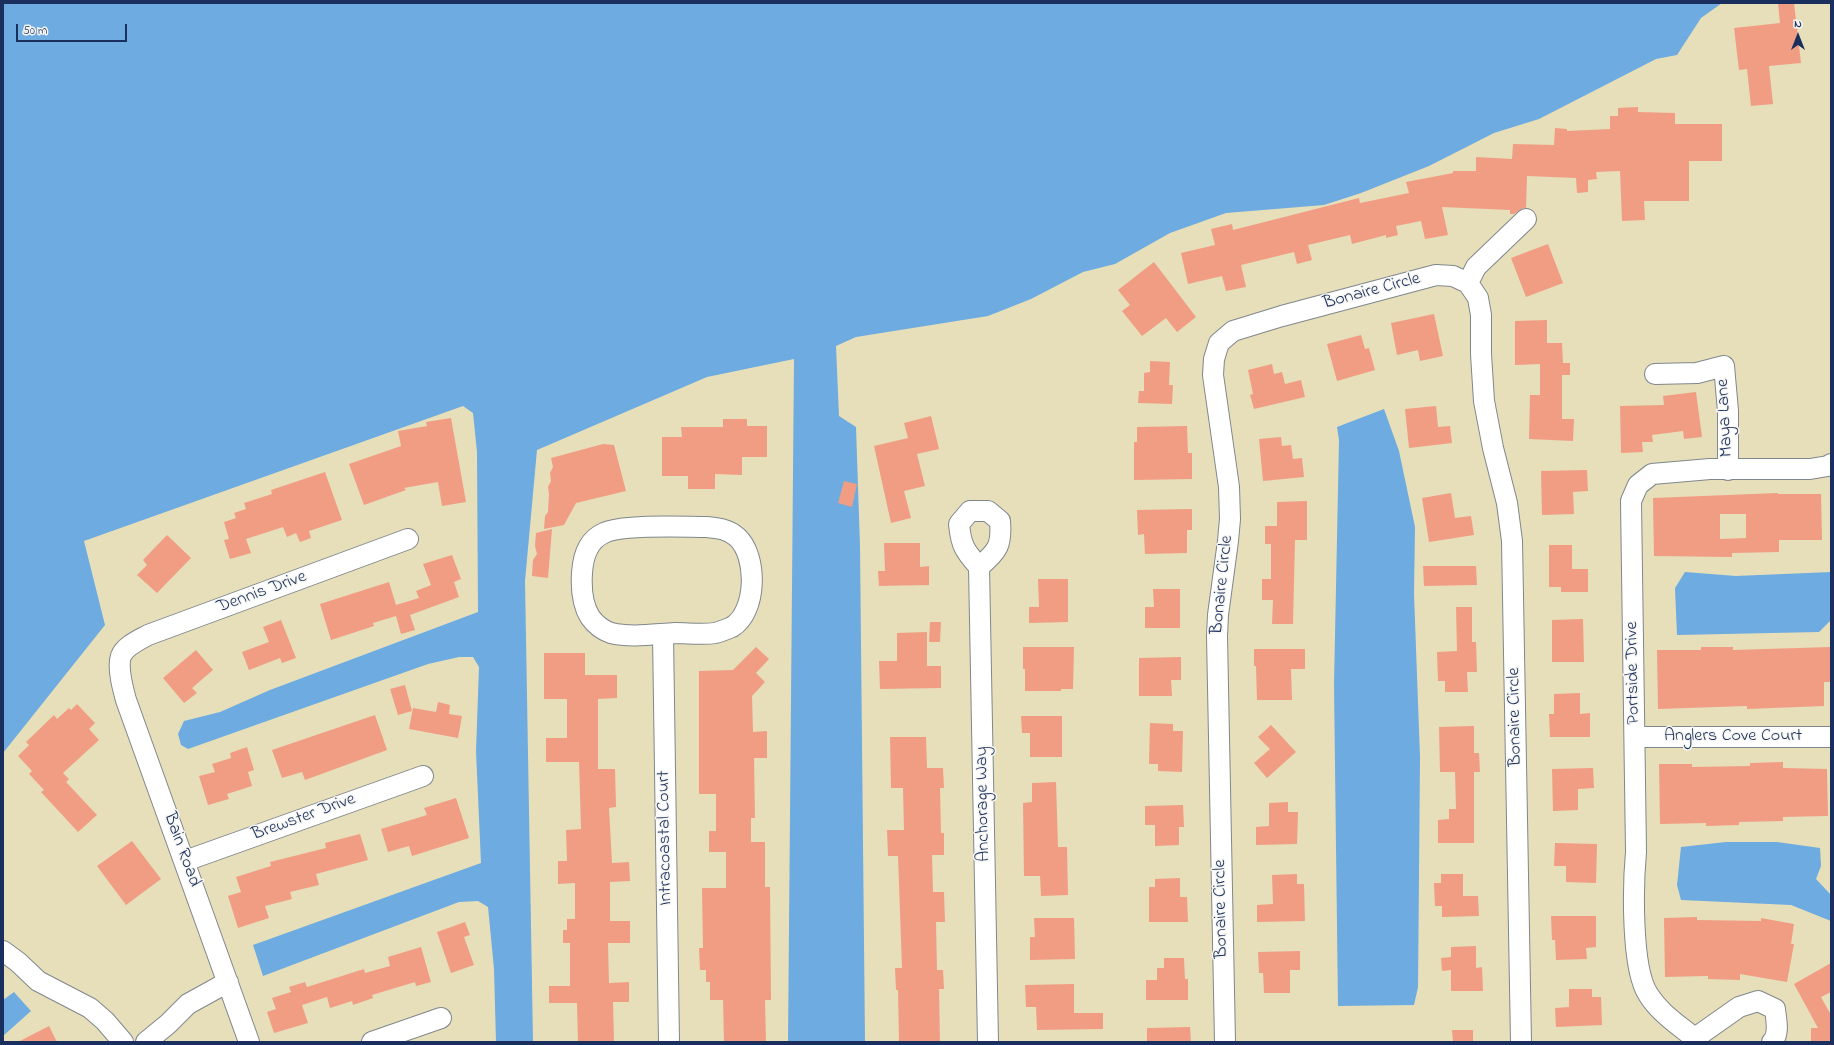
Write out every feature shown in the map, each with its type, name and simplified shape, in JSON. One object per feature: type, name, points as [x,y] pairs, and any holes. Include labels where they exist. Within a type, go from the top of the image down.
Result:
[{"type":"street","points":[[1468,283],[1476,267],[1526,219]]},
{"type":"street","name":"Bonaire Circle","points":[[1225,1042],[1217,636],[1218,615],[1230,519],[1229,487],[1213,375],[1214,359],[1219,342],[1233,331],[1282,316],[1436,275],[1453,276],[1468,283],[1478,298],[1481,314],[1481,354],[1484,401],[1493,448],[1507,503],[1512,541],[1521,1042]]},
{"type":"street","name":"Maya Lane","points":[[1655,374],[1697,373],[1724,366],[1728,411],[1728,470]]},
{"type":"street","name":"Portside Drive","points":[[1772,1042],[1776,1038],[1777,1023],[1775,1009],[1758,1001],[1739,1007],[1697,1040],[1670,1018],[1648,994],[1641,979],[1638,964],[1634,879],[1636,852],[1631,502],[1638,485],[1652,474],[1710,469],[1810,469],[1828,466],[1831,464]]},
{"type":"street","points":[[620,528],[723,528],[737,537],[747,550],[751,568],[751,600],[744,615],[732,627],[715,633],[663,634],[611,632],[595,624],[585,609],[582,593],[582,559],[590,543],[603,533],[620,528]]},
{"type":"street","name":"Dennis Drive","points":[[122,656],[133,643],[148,635],[408,539]]},
{"type":"street","name":"Anchorage Way","points":[[979,567],[988,1042]]},
{"type":"street","name":"Intracoastal Court","points":[[663,634],[669,1042]]},
{"type":"street","name":"Bain Road","points":[[122,656],[121,683],[249,1042]]},
{"type":"street","name":"Anglers Cove Court","points":[[1635,737],[1831,737]]},
{"type":"street","name":"Brewster Drive","points":[[185,861],[423,776]]},
{"type":"street","points":[[3,951],[18,962],[38,981],[90,1008],[105,1021],[123,1042]]},
{"type":"street","points":[[146,1042],[168,1024],[188,1004],[228,982]]},
{"type":"street","points":[[372,1042],[441,1018]]},
{"type":"water","points":[[3,3],[1722,3],[1701,18],[1677,55],[1656,59],[1539,119],[1494,133],[1429,166],[1361,193],[1324,205],[1226,213],[1170,233],[1115,264],[1083,272],[1031,299],[988,316],[856,337],[836,346],[839,416],[856,427],[860,546],[865,1042],[788,1042],[794,359],[707,377],[537,450],[525,581],[533,1042],[496,1042],[494,969],[488,907],[478,901],[459,902],[263,976],[253,945],[481,863],[476,751],[479,667],[473,657],[459,657],[428,664],[188,749],[181,745],[178,734],[184,721],[220,712],[270,690],[478,612],[477,452],[473,413],[463,406],[84,541],[105,625],[3,753]]},
{"type":"water","points":[[1384,409],[1399,451],[1415,527],[1414,594],[1420,757],[1418,987],[1414,1005],[1338,1006],[1334,685],[1339,440],[1337,427]]},
{"type":"water","points":[[1685,572],[1736,576],[1831,572],[1831,620],[1819,632],[1677,635],[1675,588]]},
{"type":"water","points":[[1726,842],[1777,842],[1820,848],[1821,866],[1816,879],[1831,895],[1831,921],[1791,905],[1681,900],[1677,885],[1681,847]]},
{"type":"water","points":[[14,992],[31,1011],[3,1036],[3,1000]]},
{"type":"building","points":[[1778,3],[1794,3],[1801,63],[1769,66],[1773,104],[1751,106],[1747,69],[1739,70],[1734,28],[1780,23]]},
{"type":"building","points":[[1638,107],[1638,112],[1675,113],[1675,124],[1722,124],[1722,161],[1689,161],[1689,201],[1644,201],[1645,220],[1622,221],[1620,171],[1596,172],[1597,179],[1588,180],[1588,192],[1577,193],[1576,178],[1527,176],[1526,208],[1523,208],[1514,214],[1510,214],[1510,210],[1442,207],[1448,235],[1425,239],[1421,221],[1396,226],[1398,235],[1386,238],[1386,235],[1352,244],[1350,235],[1308,245],[1312,260],[1297,264],[1294,252],[1241,265],[1246,287],[1226,291],[1222,276],[1188,284],[1181,253],[1215,245],[1211,229],[1232,224],[1233,230],[1359,198],[1360,203],[1409,193],[1406,182],[1453,173],[1453,171],[1476,171],[1476,157],[1512,159],[1513,144],[1554,145],[1555,128],[1567,129],[1567,131],[1610,129],[1610,116],[1618,116],[1618,108]]},
{"type":"building","points":[[1548,244],[1563,283],[1526,297],[1511,258]]},
{"type":"building","points":[[1154,262],[1196,317],[1177,332],[1166,318],[1142,336],[1122,311],[1130,305],[1118,290]]},
{"type":"building","points":[[1434,314],[1443,356],[1420,361],[1418,350],[1397,355],[1391,323]]},
{"type":"building","points":[[1547,320],[1547,343],[1562,343],[1563,363],[1570,363],[1570,375],[1562,375],[1562,419],[1574,419],[1573,441],[1529,439],[1530,395],[1540,395],[1540,364],[1515,365],[1515,321]]},
{"type":"building","points":[[1361,335],[1365,349],[1369,348],[1375,370],[1337,381],[1327,344]]},
{"type":"building","points":[[1150,361],[1170,362],[1169,385],[1173,385],[1172,404],[1138,403],[1139,391],[1144,391],[1144,373],[1150,372]]},
{"type":"building","points":[[1272,364],[1274,374],[1282,372],[1285,384],[1301,380],[1305,397],[1254,409],[1250,395],[1253,394],[1248,370]]},
{"type":"building","points":[[1696,392],[1702,437],[1684,439],[1683,431],[1652,435],[1653,442],[1642,442],[1643,452],[1621,453],[1620,406],[1664,405],[1663,396]]},
{"type":"building","points":[[1436,406],[1438,427],[1450,426],[1452,443],[1409,448],[1405,409]]},
{"type":"building","points":[[931,416],[939,449],[917,454],[925,486],[904,491],[911,518],[891,523],[874,446],[908,438],[904,423]]},
{"type":"building","points":[[451,418],[466,502],[442,506],[438,482],[404,488],[406,490],[364,505],[349,464],[401,446],[398,431],[427,426],[426,422]]},
{"type":"building","points":[[723,419],[747,419],[747,426],[767,426],[767,457],[742,457],[742,475],[715,474],[715,489],[688,489],[688,476],[662,476],[662,437],[682,437],[681,427],[723,427]]},
{"type":"building","points":[[1187,426],[1188,453],[1192,453],[1192,479],[1134,480],[1134,442],[1137,442],[1137,427]]},
{"type":"building","points":[[1281,437],[1282,446],[1291,445],[1293,459],[1302,458],[1304,477],[1263,481],[1259,439]]},
{"type":"building","points":[[603,444],[614,445],[626,491],[576,503],[564,525],[544,529],[545,516],[548,512],[548,487],[551,481],[550,473],[553,467],[551,458]]},
{"type":"building","points":[[1587,470],[1588,491],[1573,492],[1574,514],[1542,515],[1541,471]]},
{"type":"building","points":[[325,472],[342,520],[309,531],[311,538],[300,542],[296,533],[287,537],[283,527],[246,539],[251,553],[230,559],[224,540],[229,539],[224,522],[236,518],[234,513],[246,509],[244,503],[272,494],[271,490]]},
{"type":"building","points":[[844,481],[857,484],[852,507],[838,503]]},
{"type":"building","points":[[1451,493],[1455,518],[1471,516],[1474,535],[1429,542],[1422,498]]},
{"type":"building","points":[[1778,493],[1821,494],[1822,540],[1779,540],[1779,552],[1732,553],[1732,557],[1654,556],[1653,498]],"holes":[[[1720,514],[1746,514],[1746,538],[1720,539]]]},
{"type":"building","points":[[1307,501],[1307,540],[1295,540],[1293,624],[1272,624],[1273,600],[1262,600],[1262,579],[1271,579],[1271,544],[1265,544],[1265,526],[1277,526],[1277,502]]},
{"type":"building","points":[[1192,509],[1192,530],[1187,530],[1187,553],[1145,554],[1144,534],[1138,535],[1137,510]]},
{"type":"building","points":[[552,529],[548,578],[532,576],[533,560],[537,554],[535,546],[536,533]]},
{"type":"building","points":[[167,535],[191,558],[157,593],[137,575],[147,565],[143,560]]},
{"type":"building","points":[[884,543],[920,543],[920,567],[929,566],[929,585],[879,586],[878,571],[885,571]]},
{"type":"building","points":[[1549,545],[1572,545],[1572,569],[1588,569],[1588,592],[1561,592],[1561,587],[1549,587]]},
{"type":"building","points":[[452,555],[461,579],[454,582],[459,597],[410,615],[415,630],[401,634],[396,616],[373,623],[374,626],[331,640],[320,604],[389,582],[396,605],[419,598],[416,591],[431,585],[423,564]]},
{"type":"building","points":[[1423,566],[1476,566],[1477,585],[1424,586]]},
{"type":"building","points":[[1038,579],[1068,579],[1068,622],[1029,623],[1029,607],[1039,607]]},
{"type":"building","points":[[1153,589],[1180,589],[1180,628],[1145,628],[1145,607],[1154,607]]},
{"type":"building","points":[[1456,607],[1472,607],[1472,642],[1476,642],[1477,672],[1467,672],[1468,692],[1445,692],[1445,681],[1438,681],[1437,652],[1457,651]]},
{"type":"building","points":[[1583,619],[1584,662],[1552,662],[1552,620]]},
{"type":"building","points":[[281,620],[296,658],[282,663],[280,658],[249,670],[242,652],[269,642],[263,627]]},
{"type":"building","points":[[930,622],[941,622],[940,642],[929,642]]},
{"type":"building","points":[[927,632],[927,666],[941,666],[941,688],[880,689],[879,661],[897,661],[897,633]]},
{"type":"building","points":[[756,647],[769,659],[756,673],[765,682],[752,696],[753,732],[767,731],[767,758],[754,758],[755,818],[751,818],[751,842],[765,842],[765,887],[770,887],[771,1000],[765,1000],[766,1042],[724,1042],[723,1000],[710,1000],[710,982],[706,982],[706,970],[700,970],[699,948],[703,948],[702,888],[726,888],[726,852],[709,852],[709,831],[716,831],[716,794],[699,794],[699,671],[733,670]]},
{"type":"building","points":[[1023,647],[1074,647],[1073,689],[1061,689],[1061,691],[1025,691]]},
{"type":"building","points":[[1701,647],[1733,647],[1733,650],[1831,647],[1831,682],[1824,682],[1824,706],[1747,709],[1747,706],[1658,709],[1657,650],[1701,650]]},
{"type":"building","points":[[1254,649],[1305,649],[1305,669],[1291,669],[1292,700],[1257,700]]},
{"type":"building","points":[[196,650],[213,670],[192,688],[197,693],[184,703],[163,678]]},
{"type":"building","points":[[544,653],[585,653],[585,675],[617,675],[617,698],[598,699],[598,769],[615,769],[616,807],[609,808],[612,863],[629,862],[630,881],[610,882],[610,921],[630,921],[630,943],[608,943],[609,983],[629,982],[629,1002],[613,1002],[614,1042],[578,1042],[577,1003],[549,1003],[549,986],[570,986],[570,943],[563,943],[563,930],[567,930],[567,919],[575,919],[575,883],[558,884],[558,861],[567,861],[566,830],[581,829],[579,762],[546,762],[546,738],[567,738],[567,699],[544,699]]},
{"type":"building","points":[[1181,657],[1181,680],[1171,680],[1172,696],[1139,696],[1139,658]]},
{"type":"building","points":[[405,685],[412,711],[398,715],[390,689]]},
{"type":"building","points":[[1580,693],[1580,714],[1590,713],[1590,737],[1550,737],[1549,714],[1554,714],[1554,694]]},
{"type":"building","points":[[438,702],[450,705],[449,714],[462,716],[458,738],[409,729],[413,708],[436,712]]},
{"type":"building","points":[[77,704],[95,723],[89,729],[99,740],[63,773],[69,779],[66,782],[97,815],[78,832],[41,792],[44,790],[29,774],[32,771],[18,756],[29,745],[26,742],[54,715],[57,719],[69,708],[71,710]]},
{"type":"building","points":[[375,715],[387,750],[305,780],[302,772],[282,778],[272,750]]},
{"type":"building","points":[[1021,716],[1062,716],[1062,757],[1030,757],[1030,733],[1022,733]]},
{"type":"building","points":[[1150,723],[1173,724],[1173,731],[1183,731],[1182,772],[1158,771],[1158,764],[1149,764]]},
{"type":"building","points":[[1271,725],[1296,752],[1267,778],[1254,763],[1270,749],[1258,737]]},
{"type":"building","points":[[1474,726],[1474,753],[1479,753],[1480,772],[1474,772],[1474,843],[1438,843],[1438,820],[1449,819],[1449,809],[1456,809],[1455,772],[1440,772],[1439,727]]},
{"type":"building","points":[[890,737],[926,737],[927,768],[943,768],[944,788],[940,788],[941,833],[944,833],[944,855],[932,855],[933,892],[944,892],[945,922],[936,922],[937,970],[943,970],[944,989],[939,989],[940,1042],[899,1042],[898,990],[896,990],[895,968],[902,968],[898,856],[888,856],[887,830],[904,830],[903,788],[891,788]]},
{"type":"building","points":[[247,747],[254,770],[248,772],[252,786],[227,794],[229,799],[208,805],[199,776],[215,772],[212,764],[231,758],[230,753]]},
{"type":"building","points":[[1783,762],[1783,768],[1827,769],[1828,816],[1783,817],[1783,821],[1739,822],[1739,825],[1706,826],[1706,823],[1660,824],[1659,764],[1692,764],[1692,767],[1750,766],[1750,763]]},
{"type":"building","points":[[1593,768],[1594,788],[1578,789],[1578,810],[1553,811],[1552,769]]},
{"type":"building","points":[[1056,782],[1058,847],[1067,847],[1068,895],[1041,896],[1040,876],[1024,876],[1023,803],[1032,802],[1032,783]]},
{"type":"building","points":[[456,798],[469,838],[412,856],[409,846],[388,852],[381,829],[427,815],[424,808]]},
{"type":"building","points":[[1288,802],[1288,812],[1298,812],[1297,844],[1256,845],[1256,827],[1269,826],[1269,803]]},
{"type":"building","points":[[1183,805],[1184,827],[1179,827],[1179,845],[1155,846],[1155,825],[1145,825],[1145,806]]},
{"type":"building","points":[[360,834],[368,860],[316,874],[319,885],[290,892],[292,899],[265,906],[269,918],[238,928],[228,896],[241,892],[236,877],[271,866],[270,862],[326,848],[325,843]]},
{"type":"building","points":[[132,841],[161,879],[126,905],[97,866]]},
{"type":"building","points":[[1555,843],[1597,844],[1596,883],[1566,882],[1566,866],[1554,866]]},
{"type":"building","points":[[1297,874],[1297,884],[1304,884],[1305,921],[1257,922],[1257,905],[1273,904],[1272,875]]},
{"type":"building","points":[[1441,874],[1463,874],[1463,896],[1478,896],[1479,916],[1442,917],[1442,906],[1435,906],[1434,883],[1441,883]]},
{"type":"building","points":[[1180,878],[1180,897],[1187,897],[1188,922],[1149,922],[1149,887],[1155,887],[1155,879]]},
{"type":"building","points":[[1551,916],[1596,916],[1596,947],[1586,948],[1587,959],[1556,960],[1555,940],[1552,940]]},
{"type":"building","points":[[1697,917],[1697,920],[1761,921],[1761,918],[1794,924],[1791,944],[1794,944],[1787,982],[1740,974],[1740,980],[1708,979],[1708,976],[1665,977],[1664,918]]},
{"type":"building","points":[[1034,918],[1074,918],[1075,959],[1030,960],[1030,937],[1035,937]]},
{"type":"building","points":[[465,922],[470,935],[464,937],[474,965],[451,973],[437,932]]},
{"type":"building","points":[[1476,946],[1476,968],[1482,967],[1483,991],[1451,991],[1451,970],[1442,971],[1441,958],[1451,957],[1451,947]]},
{"type":"building","points":[[421,947],[431,982],[416,986],[415,982],[372,995],[373,998],[353,1005],[352,1001],[330,1008],[327,997],[302,1005],[308,1023],[274,1033],[267,1012],[276,1009],[272,998],[291,992],[289,987],[305,982],[307,987],[364,969],[365,973],[390,966],[388,957]]},
{"type":"building","points":[[1300,951],[1300,970],[1290,970],[1290,993],[1264,993],[1263,973],[1259,973],[1258,952]]},
{"type":"building","points":[[1164,958],[1184,958],[1185,979],[1188,979],[1188,1000],[1146,1000],[1146,980],[1157,980],[1157,968],[1164,968]]},
{"type":"building","points":[[1831,963],[1831,992],[1821,997],[1831,1015],[1831,1042],[1811,1042],[1811,1028],[1818,1028],[1794,984]]},
{"type":"building","points":[[1074,984],[1074,1013],[1103,1013],[1103,1029],[1037,1030],[1036,1007],[1026,1007],[1025,985]]},
{"type":"building","points":[[1569,989],[1592,989],[1592,997],[1601,997],[1602,1025],[1556,1027],[1555,1008],[1569,1007]]},
{"type":"building","points":[[49,1026],[57,1042],[18,1042]]},
{"type":"building","points":[[1190,1027],[1191,1042],[1147,1042],[1147,1028]]},
{"type":"building","points":[[1452,1030],[1473,1030],[1473,1042],[1453,1042]]}]
